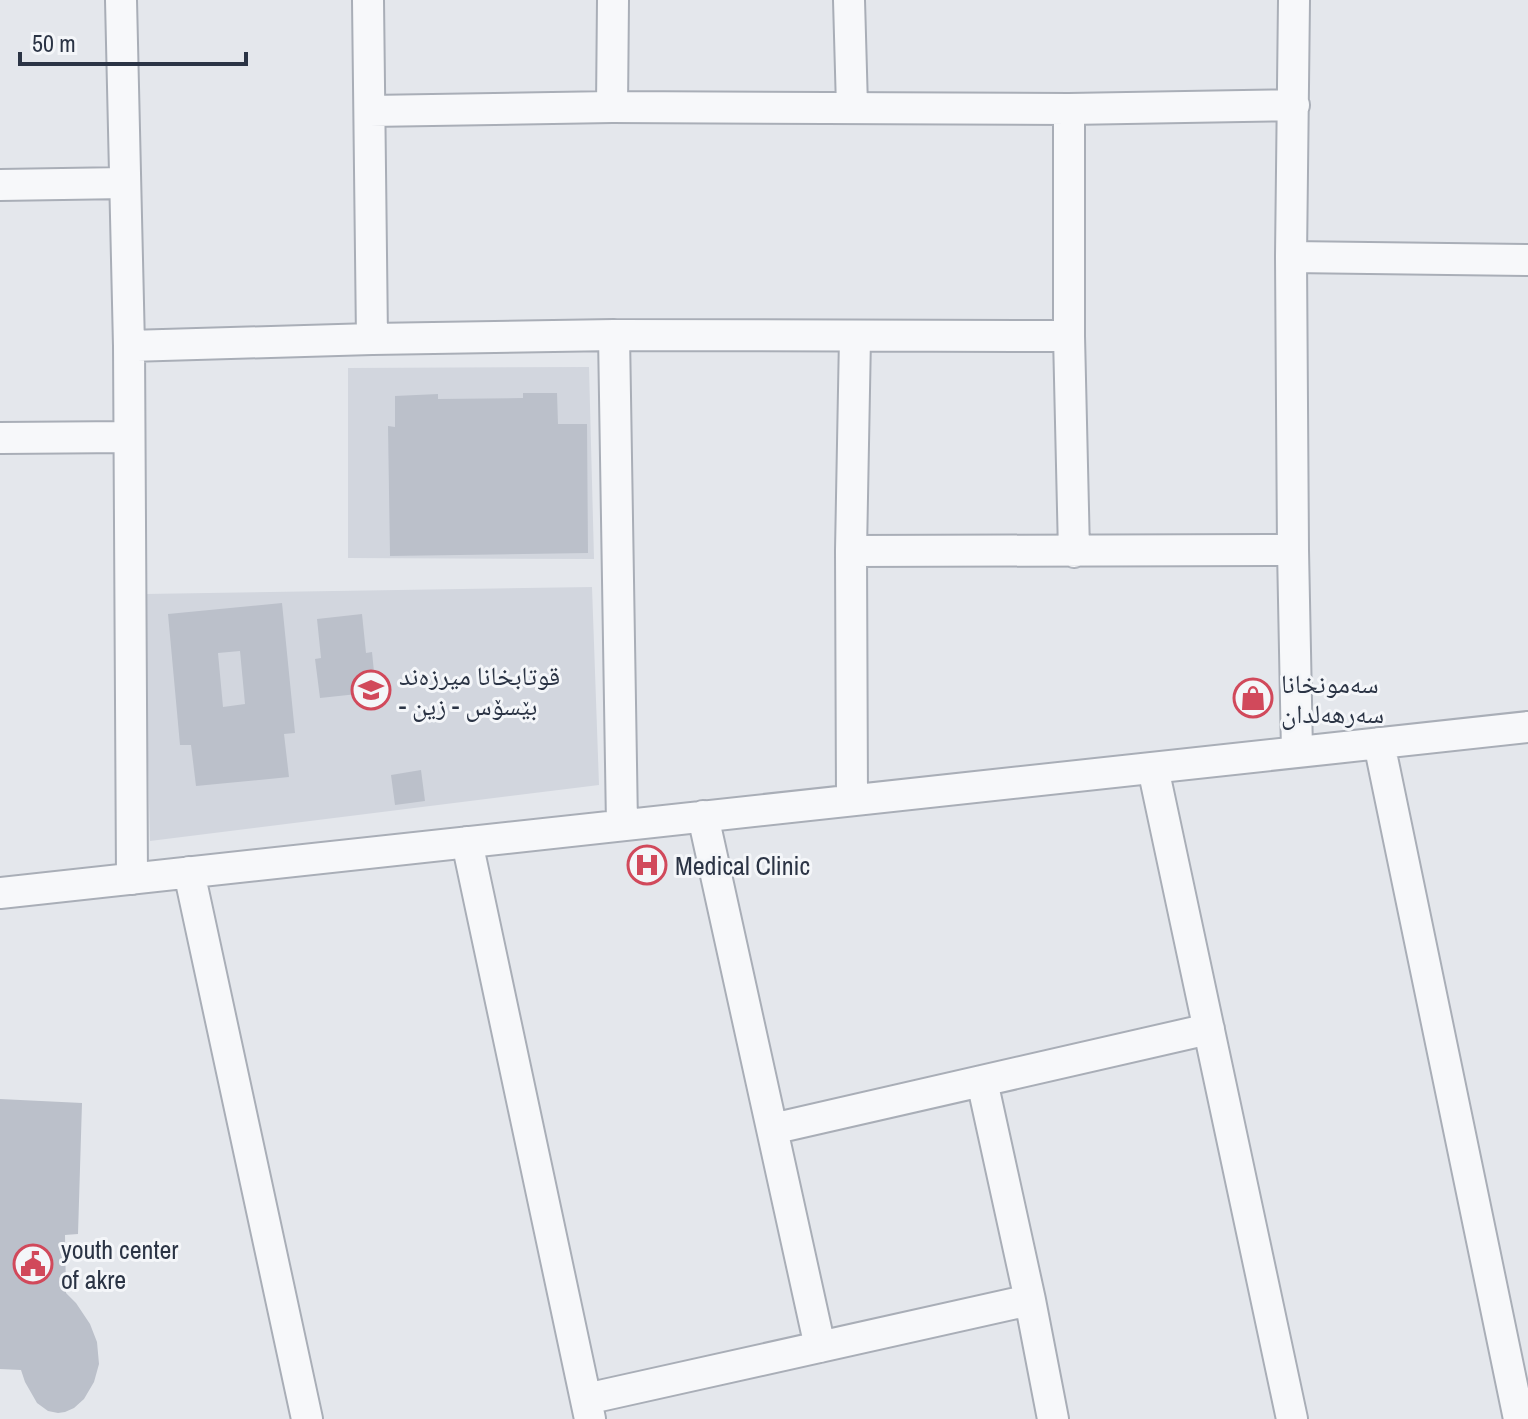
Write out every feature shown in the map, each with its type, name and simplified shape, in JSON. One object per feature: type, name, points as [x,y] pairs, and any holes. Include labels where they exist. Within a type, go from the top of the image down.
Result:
[{"type":"street","points":[[121,0],[129,346],[132,879]]},
{"type":"street","points":[[368,0],[372,339]]},
{"type":"street","points":[[612,107],[613,0]]},
{"type":"street","points":[[849,0],[852,107]]},
{"type":"street","points":[[1294,0],[1291,257],[1297,752]]},
{"type":"street","points":[[370,111],[612,107],[1069,109],[1294,105]]},
{"type":"street","points":[[1069,109],[1069,336],[1074,552]]},
{"type":"street","points":[[0,185],[125,183]]},
{"type":"street","points":[[1291,257],[1528,260]]},
{"type":"street","points":[[129,346],[614,335],[1069,336]]},
{"type":"street","points":[[614,335],[622,825]]},
{"type":"street","points":[[852,800],[851,551],[855,337]]},
{"type":"street","points":[[0,438],[129,437]]},
{"type":"street","points":[[851,551],[1293,550]]},
{"type":"street","points":[[0,893],[1528,727]]},
{"type":"street","points":[[1379,743],[1519,1419]]},
{"type":"street","points":[[1153,768],[1292,1419]]},
{"type":"street","points":[[703,816],[820,1347]]},
{"type":"street","points":[[467,842],[588,1409],[820,1347],[1030,1300]]},
{"type":"street","points":[[189,872],[307,1419]]},
{"type":"street","points":[[772,1129],[1209,1029]]},
{"type":"street","points":[[982,1081],[1053,1419]]},
{"type":"shaded area","points":[[589,367],[594,559],[348,558],[348,368]]},
{"type":"shaded area","name":"قوتابخانا میرزەند - بێسۆس - زین","points":[[592,587],[599,785],[150,841],[144,594]]},
{"type":"building","points":[[523,393],[557,393],[558,424],[587,424],[588,553],[390,556],[388,426],[395,427],[395,396],[438,394],[438,399],[523,398]]},
{"type":"building","points":[[282,603],[295,733],[284,734],[289,777],[196,786],[191,745],[180,745],[168,614]],"holes":[[[240,651],[245,704],[223,707],[218,653]]]},
{"type":"building","points":[[362,614],[366,653],[372,652],[376,692],[320,698],[315,659],[321,658],[317,619]]},
{"type":"building","points":[[421,770],[425,801],[395,805],[391,775]]},
{"type":"building","name":"youth center of akre","points":[[0,1099],[82,1103],[78,1234],[65,1235],[66,1293],[90,1324],[97,1342],[99,1364],[94,1382],[84,1399],[65,1412],[48,1411],[37,1403],[21,1370],[0,1369]]},
{"type":"place","name":"قوتابخانا میرزەند - بێسۆس - زین","points":[[371,690]]},
{"type":"place","name":"سەمونخانا سەرهەلدان","points":[[1253,698]]},
{"type":"place","name":"Medical Clinic","points":[[647,865]]},
{"type":"place","name":"youth center of akre","points":[[33,1264]]}]
